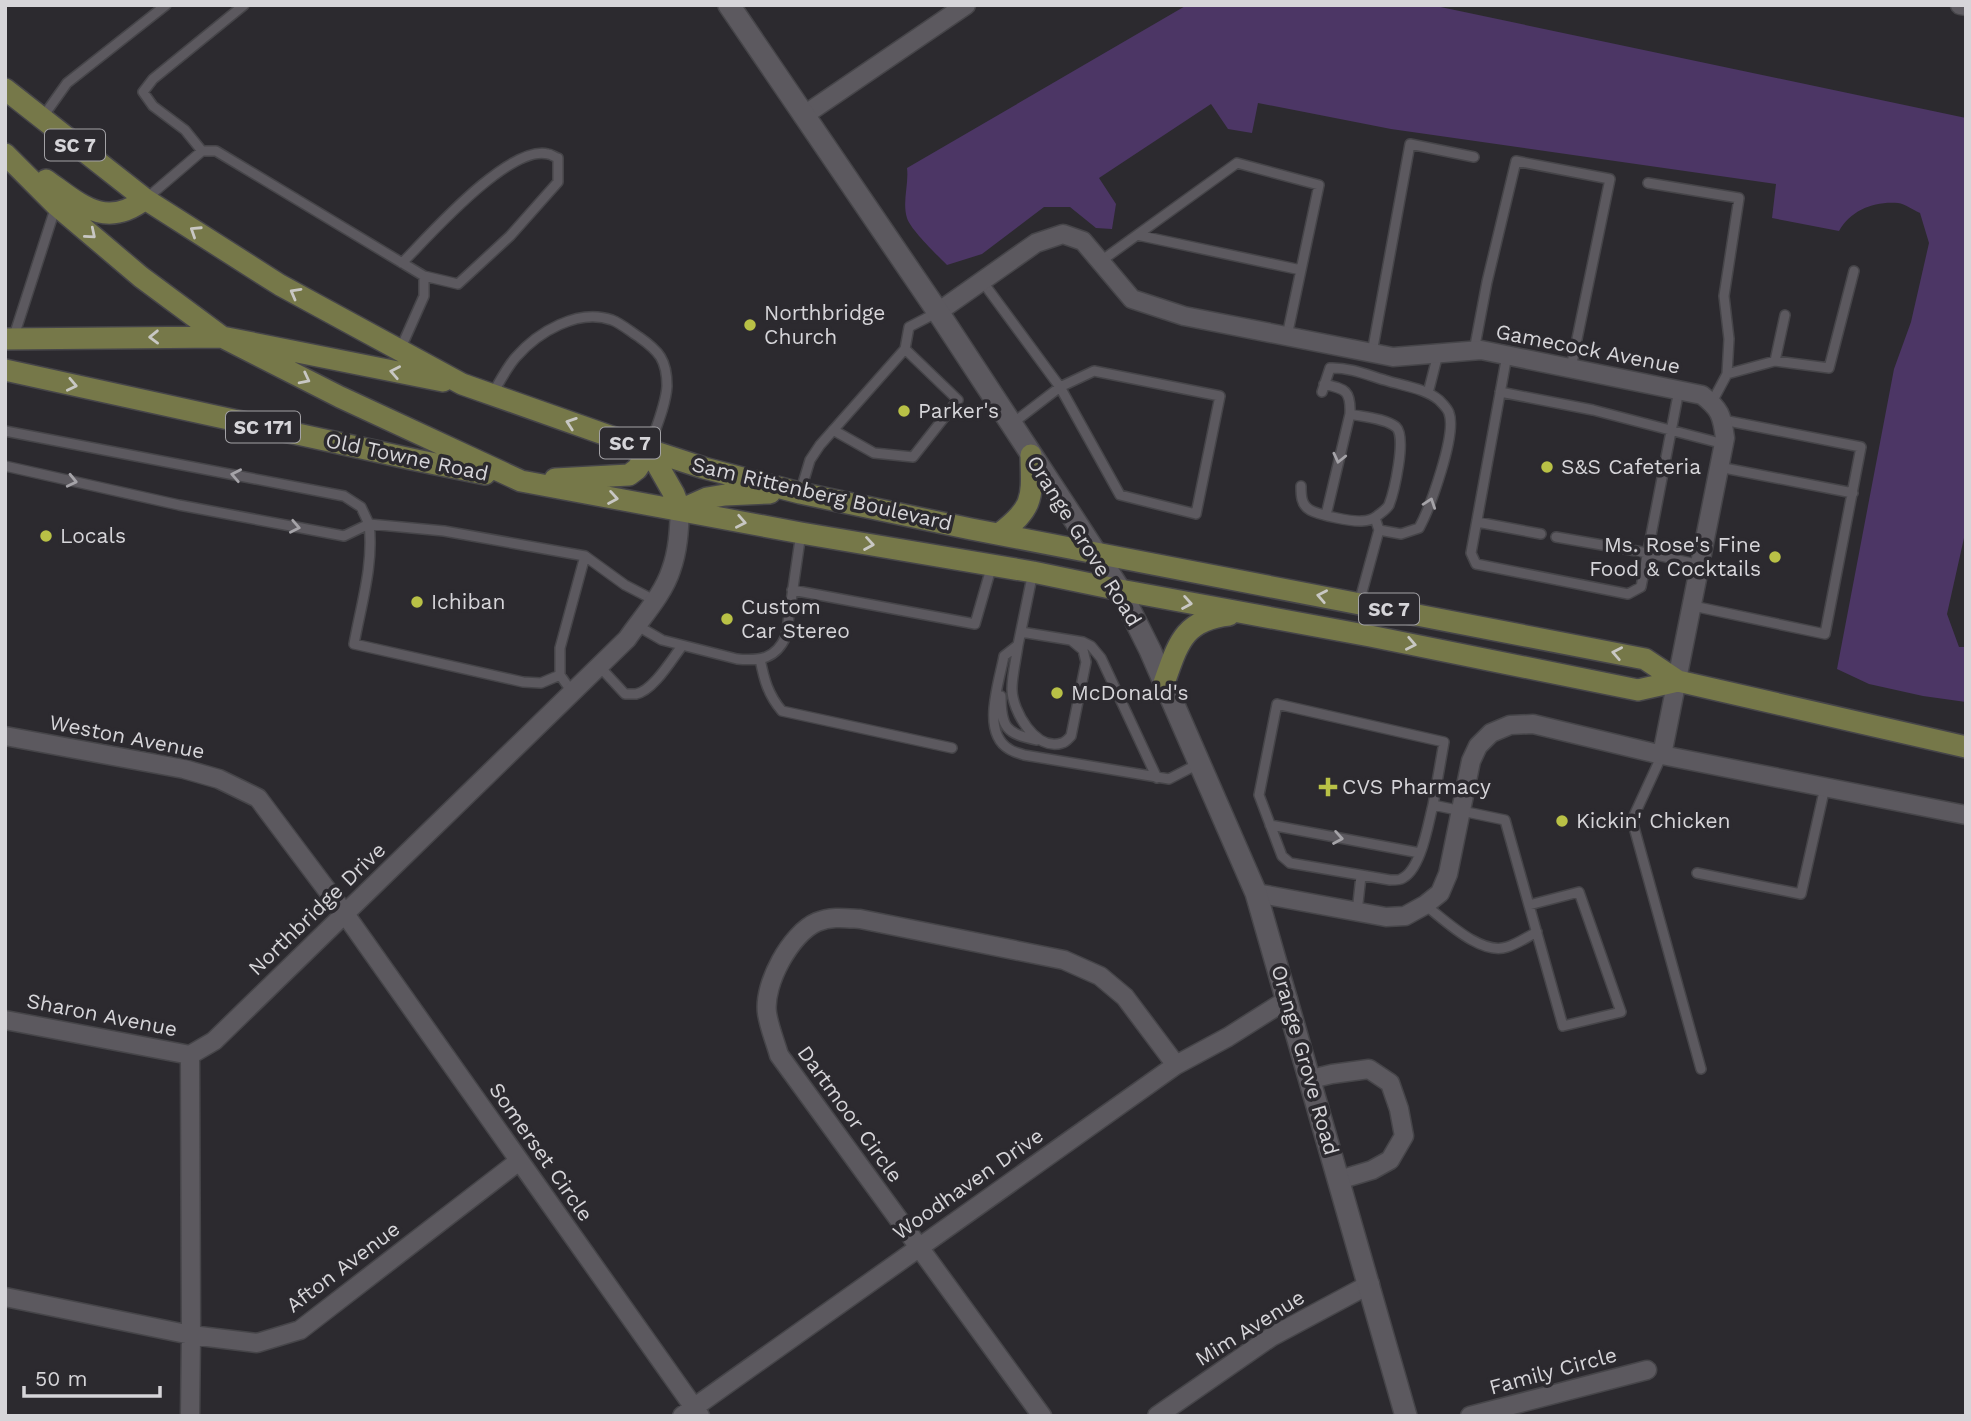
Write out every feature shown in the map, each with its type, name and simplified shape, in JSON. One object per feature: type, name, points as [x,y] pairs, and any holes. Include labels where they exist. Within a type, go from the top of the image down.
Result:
[{"type":"main road","name":"Sam Rittenberg Boulevard","points":[[5,89],[145,199],[280,285],[462,384],[649,450],[704,468],[800,493],[1645,659],[1678,681],[1966,747]]},
{"type":"main road","name":"Sam Rittenberg Boulevard","points":[[5,153],[56,205],[141,277],[222,337],[340,397],[522,481],[802,533],[1033,572],[1638,690],[1678,681]]},
{"type":"main road","points":[[5,153],[86,208],[104,213],[120,213],[132,209],[145,199]]},
{"type":"main road","points":[[9,339],[222,337],[462,384]]},
{"type":"main road","name":"Old Towne Road","points":[[5,370],[522,481]]},
{"type":"main road","points":[[522,481],[629,475],[637,469],[649,450],[680,510],[707,498],[725,495],[800,493]]},
{"type":"main road","points":[[999,534],[1023,512],[1032,495],[1031,455]]},
{"type":"main road","points":[[1164,683],[1178,645],[1192,629],[1210,617],[1246,614]]},
{"type":"street","name":"Orange Grove Road","points":[[729,5],[938,312],[1120,590],[1150,650],[1256,893],[1406,1416]]},
{"type":"street","points":[[803,116],[966,5]]},
{"type":"street","points":[[1960,5],[1966,6]]},
{"type":"street","name":"Gamecock Avenue","points":[[938,312],[1036,243],[1063,234],[1083,241],[1132,299],[1184,316],[1393,357],[1474,351],[1507,355],[1702,395],[1712,402]]},
{"type":"street","points":[[1662,755],[1724,444],[1722,415],[1712,402]]},
{"type":"street","name":"Northbridge Drive","points":[[190,1055],[214,1041],[627,639],[671,571],[678,544],[680,510]]},
{"type":"street","points":[[1256,893],[1386,918],[1405,916],[1425,905],[1440,893],[1448,874],[1471,761],[1478,746],[1491,733],[1510,725],[1533,724],[1662,755],[1966,815]]},
{"type":"street","name":"Weston Avenue","points":[[5,736],[184,769],[219,779],[258,798],[345,914]]},
{"type":"street","name":"Somerset Circle","points":[[345,914],[692,1413]]},
{"type":"street","name":"Dartmoor Circle","points":[[1042,1416],[779,1055],[766,1012],[769,988],[781,959],[802,932],[816,922],[835,917],[860,919],[1064,960],[1100,976],[1125,997],[1176,1065]]},
{"type":"street","name":"Woodhaven Drive","points":[[692,1413],[919,1246],[1176,1065],[1228,1037],[1288,999]]},
{"type":"street","name":"Sharon Avenue","points":[[5,1020],[190,1055]]},
{"type":"street","points":[[190,1055],[190,1416]]},
{"type":"street","points":[[1311,1079],[1369,1069],[1390,1083],[1399,1109],[1404,1136],[1390,1160],[1372,1170],[1339,1180]]},
{"type":"street","name":"Afton Avenue","points":[[5,1297],[191,1335],[257,1343],[300,1330],[519,1161]]},
{"type":"street","name":"Mim Avenue","points":[[1157,1416],[1271,1338],[1370,1284]]},
{"type":"street","name":"Family Circle","points":[[1471,1416],[1647,1370]]},
{"type":"lane","points":[[42,118],[67,83],[166,5]]},
{"type":"lane","points":[[202,151],[186,130],[153,106],[143,92],[153,79],[244,5]]},
{"type":"lane","points":[[1372,353],[1410,144],[1474,157]]},
{"type":"lane","points":[[145,199],[202,151],[216,151],[402,263],[424,276],[458,285],[510,236],[558,182],[558,158],[546,153],[527,156],[498,171],[402,263]]},
{"type":"lane","points":[[1474,351],[1487,282],[1516,160],[1610,179],[1571,368]]},
{"type":"lane","points":[[1101,261],[1237,163],[1319,185],[1287,336]]},
{"type":"lane","points":[[1648,183],[1739,198],[1724,296],[1728,339],[1727,374],[1712,402]]},
{"type":"lane","points":[[9,339],[56,205]]},
{"type":"lane","points":[[1137,235],[1301,270]]},
{"type":"lane","points":[[1727,374],[1774,361],[1829,368],[1854,271]]},
{"type":"lane","points":[[399,350],[424,296],[424,276]]},
{"type":"lane","points":[[982,281],[1060,387],[1121,495],[1196,514],[1220,396],[1094,371],[1060,387],[1011,424]]},
{"type":"lane","points":[[800,493],[810,460],[905,349],[909,327],[938,312]]},
{"type":"lane","points":[[1774,361],[1785,315]]},
{"type":"lane","points":[[492,395],[516,356],[527,345],[557,325],[596,317],[614,321],[655,348],[663,362],[666,394],[649,450]]},
{"type":"lane","points":[[833,430],[874,453],[913,457],[958,400],[905,349]]},
{"type":"lane","points":[[1428,393],[1438,353]]},
{"type":"lane","points":[[1507,355],[1471,553],[1476,564],[1628,594],[1641,587],[1679,390]]},
{"type":"lane","points":[[1326,515],[1350,414],[1351,399],[1345,391],[1340,388],[1323,388],[1330,368],[1337,368],[1428,393],[1441,401],[1449,413],[1450,437],[1428,510],[1419,528],[1401,534],[1380,530]]},
{"type":"lane","points":[[1500,392],[1593,411],[1724,444]]},
{"type":"lane","points":[[1301,486],[1304,505],[1326,515],[1361,521],[1375,518],[1388,507],[1401,453],[1400,432],[1395,426],[1350,414]]},
{"type":"lane","points":[[1693,606],[1825,634],[1861,447],[1723,420]]},
{"type":"lane","points":[[5,431],[344,496],[361,507],[369,524],[371,541],[369,567],[354,644],[523,682],[541,683],[560,675]]},
{"type":"lane","points":[[5,466],[179,505],[344,536],[369,524],[444,531],[585,555],[625,585],[654,600]]},
{"type":"lane","points":[[1719,467],[1853,494]]},
{"type":"lane","points":[[1359,603],[1380,530],[1375,518]]},
{"type":"lane","points":[[1477,522],[1541,534]]},
{"type":"lane","points":[[636,625],[657,637],[682,646],[737,659],[760,659],[769,656],[782,646],[786,636],[802,533]]},
{"type":"lane","points":[[1556,537],[1700,565]]},
{"type":"lane","points":[[572,692],[560,675],[560,648],[585,555]]},
{"type":"lane","points":[[792,590],[975,624],[992,565]]},
{"type":"lane","points":[[1033,572],[1012,688],[1014,703],[1032,736],[1049,743]]},
{"type":"lane","points":[[1021,632],[1083,642],[1091,646],[1101,658],[1157,778]]},
{"type":"lane","points":[[1009,653],[1001,694],[1001,713],[1009,732],[1019,737],[1062,743],[1071,736],[1086,662],[1083,650],[1071,640]]},
{"type":"lane","points":[[1018,645],[1004,656],[992,720],[999,740],[1009,749],[1024,755],[1169,779],[1200,763]]},
{"type":"lane","points":[[599,666],[625,694],[635,694],[645,690],[653,682],[682,646]]},
{"type":"lane","points":[[760,659],[772,700],[782,711],[952,748]]},
{"type":"lane","points":[[1277,704],[1444,742],[1433,805],[1420,853],[1412,871],[1401,880],[1361,876],[1290,863],[1282,856],[1259,795],[1277,704]]},
{"type":"lane","points":[[1662,755],[1632,820],[1701,1069]]},
{"type":"lane","points":[[1697,873],[1801,894],[1825,787]]},
{"type":"lane","points":[[1433,805],[1505,820],[1563,1026],[1621,1012],[1579,892],[1529,905]]},
{"type":"lane","points":[[1270,825],[1420,853]]},
{"type":"lane","points":[[1357,912],[1361,876]]},
{"type":"lane","points":[[1425,905],[1484,947],[1506,947],[1537,932]]},
{"type":"shaded area","points":[[1187,5],[1431,5],[1966,118],[1966,529],[1947,614],[1959,647],[1966,647],[1966,702],[1869,684],[1837,669],[1894,369],[1911,322],[1929,243],[1920,213],[1903,205],[1880,204],[1864,208],[1850,217],[1839,231],[1772,218],[1776,184],[1391,129],[1258,103],[1252,133],[1228,129],[1211,104],[1099,178],[1116,204],[1112,229],[1096,228],[1070,207],[1044,207],[982,254],[947,265],[909,223],[905,206],[907,168]]},
{"type":"place","name":"Northbridge Church","points":[[750,325]]},
{"type":"place","name":"Parker's","points":[[904,411]]},
{"type":"place","name":"S&S Cafeteria","points":[[1547,467]]},
{"type":"place","name":"Locals","points":[[46,536]]},
{"type":"place","name":"Ms. Rose's Fine Food & Cocktails","points":[[1775,557]]},
{"type":"place","name":"Ichiban","points":[[417,602]]},
{"type":"place","name":"Custom Car Stereo","points":[[727,619]]},
{"type":"place","name":"McDonald's","points":[[1057,693]]},
{"type":"place","name":"CVS Pharmacy","points":[[1328,787]]},
{"type":"place","name":"Kickin' Chicken","points":[[1562,821]]}]
